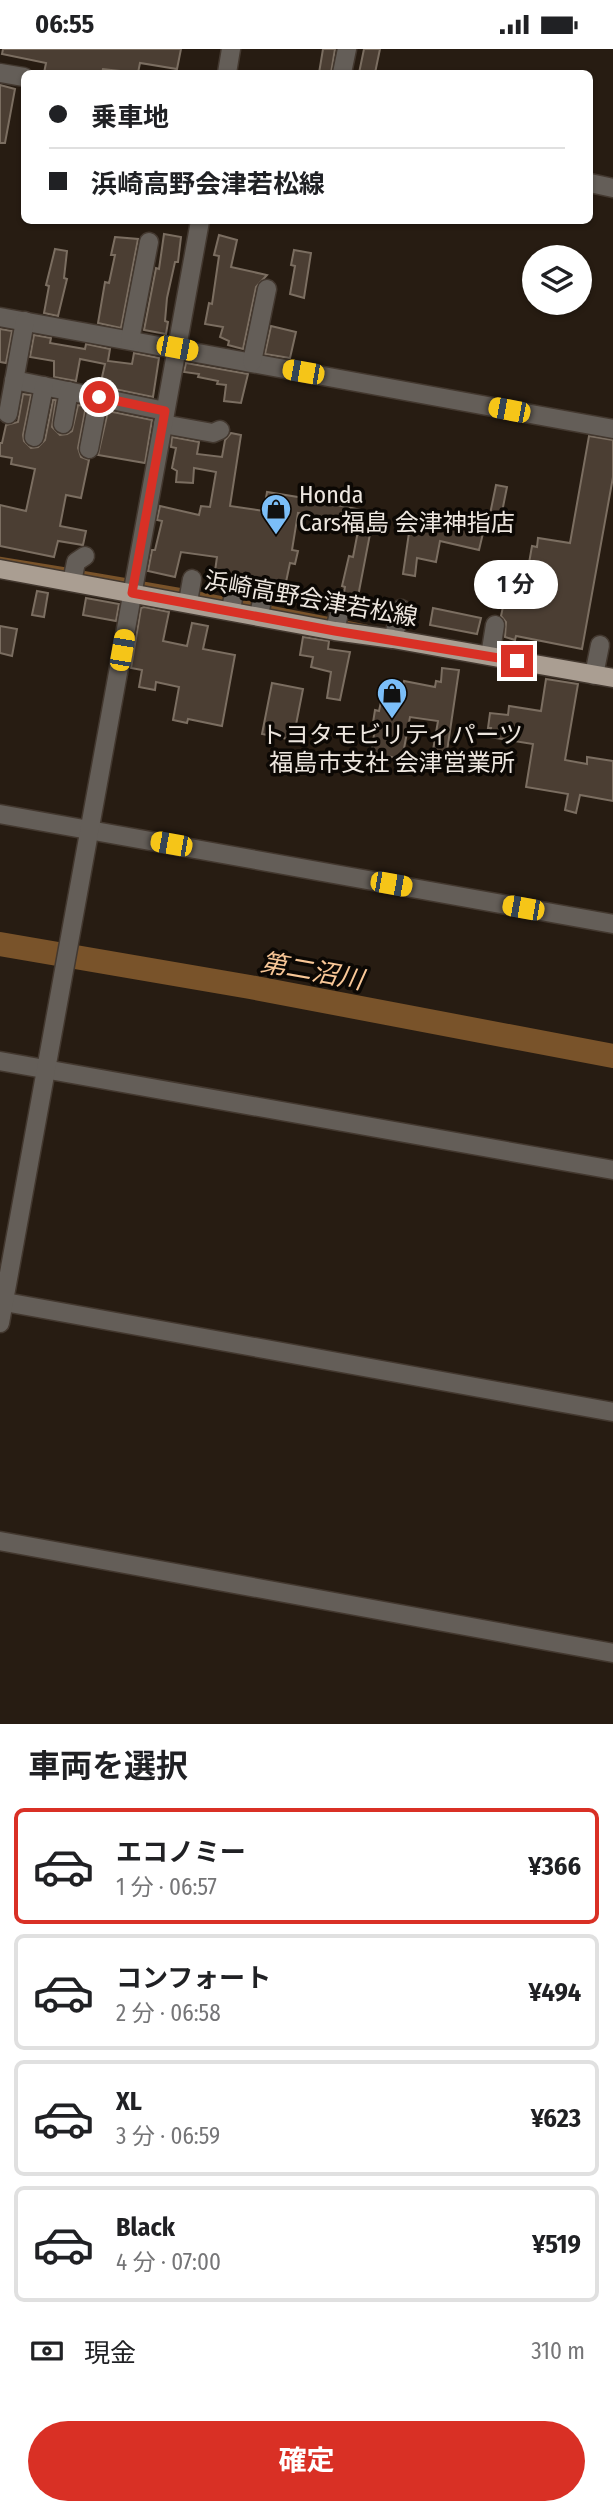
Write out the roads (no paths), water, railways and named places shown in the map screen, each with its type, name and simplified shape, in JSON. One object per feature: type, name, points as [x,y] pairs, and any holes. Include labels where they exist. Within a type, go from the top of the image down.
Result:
[{"type":"main road","name":"浜崎高野会津若松線","points":[[0,569],[72,582],[190,589],[397,623],[490,656],[613,678]]},
{"type":"street","points":[[228,70],[232,49]]},
{"type":"street","points":[[343,70],[347,49]]},
{"type":"street","points":[[0,73],[21,77]]},
{"type":"street","points":[[593,184],[613,188]]},
{"type":"street","points":[[0,1323],[199,224]]},
{"type":"street","points":[[130,340],[149,241]]},
{"type":"street","points":[[252,362],[267,289]]},
{"type":"street","points":[[0,317],[613,429]]},
{"type":"street","points":[[8,414],[25,321]]},
{"type":"street","points":[[14,380],[99,397],[213,433],[220,431]]},
{"type":"street","points":[[34,437],[44,386]]},
{"type":"street","points":[[63,423],[69,391]]},
{"type":"street","points":[[89,449],[99,397]]},
{"type":"street","points":[[72,582],[80,559]]},
{"type":"street","points":[[490,656],[494,631]]},
{"type":"street","points":[[594,675],[599,650]]},
{"type":"street","points":[[0,814],[613,924]]},
{"type":"street","points":[[0,1061],[613,1170]]},
{"type":"street","points":[[2,1301],[613,1412]]},
{"type":"street","points":[[0,1541],[613,1653]]},
{"type":"waterway","points":[[0,559],[68,570]]},
{"type":"waterway","points":[[77,572],[130,581]]},
{"type":"waterway","points":[[139,583],[185,591]]},
{"type":"waterway","points":[[194,593],[230,600]]},
{"type":"waterway","points":[[239,601],[258,605]]},
{"type":"waterway","points":[[266,607],[333,620]]},
{"type":"waterway","points":[[342,622],[367,627]]},
{"type":"waterway","name":"第二沼川","points":[[0,944],[250,987],[613,1056]]},
{"type":"place","name":"Honda Cars福島 会津神指店","points":[[276,536]]},
{"type":"place","name":"トヨタモビリティパーツ 福島市支社 会津営業所","points":[[392,720]]}]
